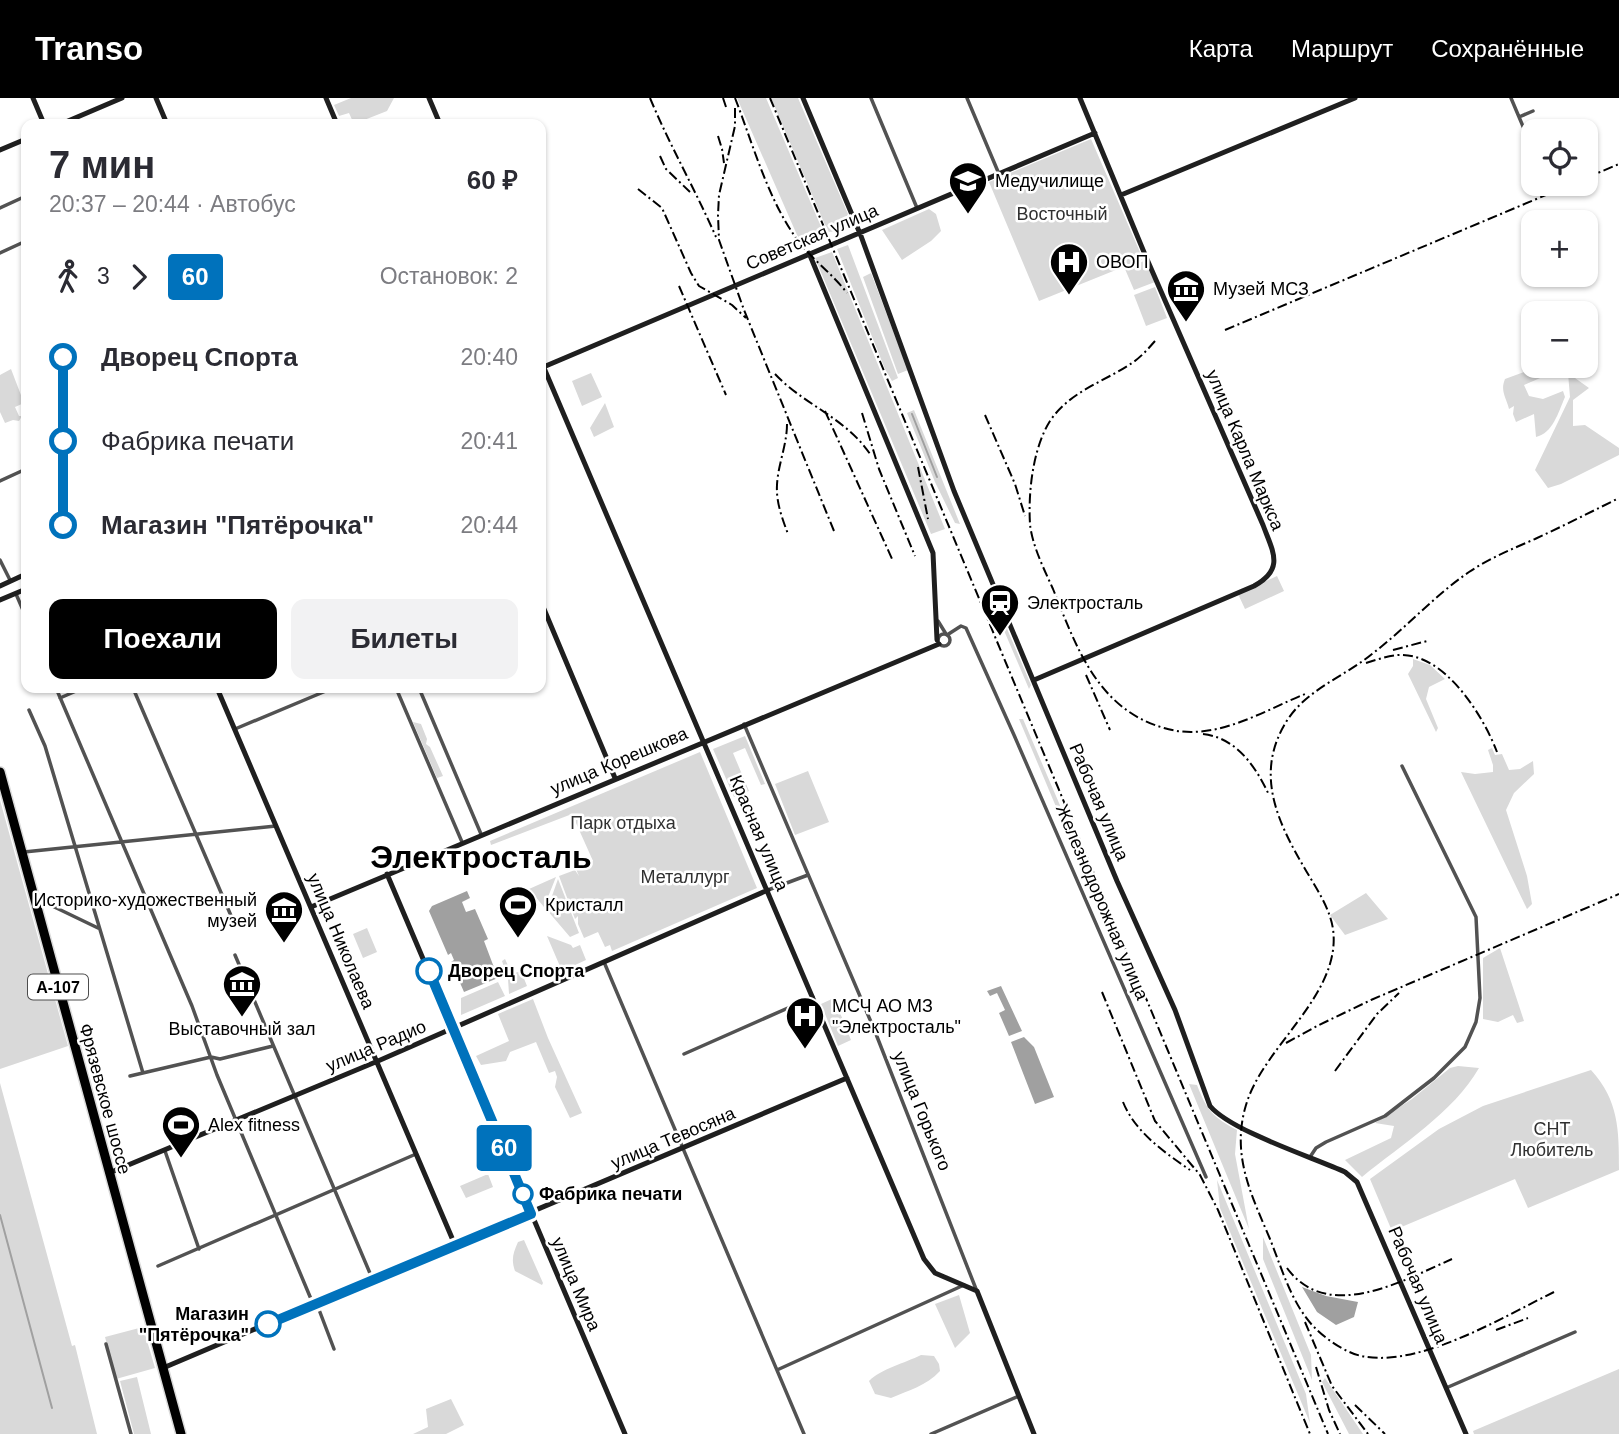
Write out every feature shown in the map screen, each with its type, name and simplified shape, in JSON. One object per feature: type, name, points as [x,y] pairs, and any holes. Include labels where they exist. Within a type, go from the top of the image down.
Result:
[{"type":"highway","name":"Фрязевское шоссе","points":[[0,772],[181,1434]]},
{"type":"main road","points":[[33,98],[42,119]]},
{"type":"main road","points":[[73,119],[122,98]]},
{"type":"main road","points":[[156,98],[165,119]]},
{"type":"main road","points":[[326,98],[335,119]]},
{"type":"main road","points":[[429,98],[438,119]]},
{"type":"main road","name":"Рабочая улица","points":[[803,98],[859,232],[954,491],[1117,880],[1175,1010],[1210,1106],[1218,1115],[1240,1127],[1345,1172],[1357,1182],[1466,1434]]},
{"type":"main road","name":"улица Карла Маркса","points":[[1034,680],[1254,586],[1271,574],[1275,562],[1263,525],[1080,98]]},
{"type":"main road","points":[[1121,195],[1355,98]]},
{"type":"main road","name":"Советская улица","points":[[546,363],[1095,133]]},
{"type":"main road","points":[[0,150],[21,141]]},
{"type":"main road","points":[[809,253],[933,553],[938,642]]},
{"type":"main road","name":"Красная улица","points":[[546,374],[928,1266],[934,1273],[977,1291]]},
{"type":"main road","points":[[0,586],[21,576]]},
{"type":"main road","points":[[0,600],[21,591]]},
{"type":"main road","points":[[546,614],[615,778]]},
{"type":"main road","name":"улица Корешкова","points":[[311,907],[744,724],[762,714],[938,642]]},
{"type":"main road","name":"улица Николаева","points":[[219,693],[455,1245]]},
{"type":"main road","name":"улица Мира","points":[[387,874],[625,1434]]},
{"type":"main road","name":"улица Радио","points":[[109,1173],[378,1061],[768,890]]},
{"type":"main road","name":"улица Тевосяна","points":[[162,1368],[847,1079]]},
{"type":"main road","name":"улица Горького","points":[[977,1291],[1034,1434]]},
{"type":"street","points":[[870,98],[917,208]]},
{"type":"street","points":[[967,98],[999,174]]},
{"type":"street","points":[[1511,98],[1521,122]]},
{"type":"street","points":[[1519,117],[1533,111]]},
{"type":"street","points":[[0,208],[21,198]]},
{"type":"street","points":[[0,253],[21,243]]},
{"type":"street","points":[[0,481],[21,471]]},
{"type":"street","points":[[0,560],[10,581]]},
{"type":"street","points":[[16,593],[21,605]]},
{"type":"street","points":[[935,616],[950,639],[948,644],[943,646],[938,642],[939,635],[946,634]]},
{"type":"street","name":"Железнодорожная улица","points":[[946,634],[963,625],[971,640],[1206,1177]]},
{"type":"street","points":[[58,693],[334,1349]]},
{"type":"street","points":[[60,698],[72,693]]},
{"type":"street","points":[[135,693],[234,925]]},
{"type":"street","points":[[235,729],[321,693]]},
{"type":"street","points":[[398,693],[462,842]]},
{"type":"street","points":[[421,693],[481,834]]},
{"type":"street","points":[[29,709],[45,746],[143,1073]]},
{"type":"street","name":"улица Горького","points":[[744,724],[874,1029],[977,1291]]},
{"type":"street","points":[[1310,1157],[1316,1148],[1326,1142],[1385,1116],[1434,1078],[1465,1047],[1476,1022],[1480,998],[1476,917],[1402,766]]},
{"type":"street","points":[[21,852],[276,826]]},
{"type":"street","points":[[768,890],[808,875]]},
{"type":"street","points":[[44,902],[99,929]]},
{"type":"street","points":[[235,955],[372,1279]]},
{"type":"street","points":[[604,961],[804,1434]]},
{"type":"street","points":[[684,1054],[813,997]]},
{"type":"street","points":[[130,1076],[273,1046]]},
{"type":"street","points":[[165,1151],[199,1249]]},
{"type":"street","points":[[158,1266],[416,1153]]},
{"type":"street","points":[[778,1370],[964,1285]]},
{"type":"street","points":[[1447,1388],[1575,1332]]},
{"type":"street","points":[[106,1344],[131,1434]]},
{"type":"street","points":[[930,1434],[1019,1396]]},
{"type":"green space","points":[[351,98],[394,98],[387,111],[367,119],[352,119],[349,113],[339,116],[334,105]]},
{"type":"green space","points":[[737,98],[766,98],[825,236],[804,244],[797,235]]},
{"type":"green space","points":[[771,98],[798,98],[848,214],[840,231],[828,232]]},
{"type":"green space","name":"Восточный","points":[[1091,139],[1143,259],[1039,301],[989,182]]},
{"type":"green space","points":[[929,209],[936,214],[941,231],[902,260],[882,230]]},
{"type":"green space","points":[[848,245],[898,378],[892,381],[837,249]]},
{"type":"green space","points":[[832,252],[945,529],[931,534],[815,258]]},
{"type":"green space","points":[[1144,261],[1155,282],[1134,290],[1125,269]]},
{"type":"green space","points":[[871,273],[908,370],[898,374],[863,277]]},
{"type":"green space","points":[[1155,287],[1167,318],[1146,326],[1134,295]]},
{"type":"green space","points":[[11,369],[21,395],[21,404],[15,407],[21,416],[19,421],[5,423],[0,412],[0,375]]},
{"type":"green space","points":[[591,373],[602,397],[582,406],[572,381]]},
{"type":"green space","points":[[1521,373],[1521,378],[1540,378],[1524,385],[1529,396],[1543,399],[1563,391],[1565,397],[1557,416],[1551,427],[1542,435],[1536,437],[1534,414],[1516,422],[1514,406],[1509,409],[1504,394],[1505,379]]},
{"type":"green space","points":[[1568,378],[1575,378],[1589,388],[1573,400],[1573,426],[1585,425],[1619,448],[1619,455],[1548,488],[1535,470],[1570,397]]},
{"type":"green space","points":[[605,403],[614,427],[594,437],[590,428]]},
{"type":"green space","points":[[914,410],[960,524],[955,523],[935,482],[907,413]]},
{"type":"green space","points":[[1277,576],[1284,591],[1245,609],[1238,594]]},
{"type":"green space","points":[[988,593],[994,598],[1031,685],[1029,689]]},
{"type":"green space","points":[[1413,659],[1430,665],[1445,679],[1429,687],[1426,699],[1438,728],[1436,732],[1408,674],[1413,666]]},
{"type":"green space","points":[[1019,719],[1023,719],[1074,838],[1073,847]]},
{"type":"green space","points":[[413,722],[421,724],[427,739],[426,744],[430,747],[443,776],[437,778]]},
{"type":"green space","points":[[745,736],[765,784],[761,785],[745,748],[733,753],[749,791],[734,797],[713,749]]},
{"type":"green space","points":[[1492,748],[1495,755],[1502,754],[1509,770],[1520,769],[1533,761],[1534,774],[1514,793],[1506,810],[1527,876],[1532,904],[1527,909],[1461,772],[1493,772],[1488,750]]},
{"type":"green space","points":[[700,752],[757,888],[612,951],[610,945],[605,947],[598,932],[584,938],[578,924],[578,916],[575,919],[559,876],[575,870],[579,876],[576,869],[593,861],[572,814],[491,845],[490,841]]},
{"type":"green space","points":[[808,771],[829,822],[795,835],[775,784]]},
{"type":"green space","points":[[0,800],[68,1046],[0,1069]]},
{"type":"green space","points":[[556,877],[544,907],[529,889]]},
{"type":"green space","points":[[558,879],[579,933],[570,937],[547,910]]},
{"type":"green space","points":[[1366,893],[1388,919],[1345,935],[1330,915]]},
{"type":"green space","points":[[367,928],[377,952],[363,958],[353,934]]},
{"type":"green space","points":[[547,936],[573,948],[580,945],[586,960],[562,971]]},
{"type":"green space","points":[[1500,948],[1524,1021],[1517,1023],[1513,1015],[1498,1022],[1483,1019],[1483,958]]},
{"type":"green space","points":[[505,959],[512,974],[521,971],[527,986],[509,994],[508,979],[502,961]]},
{"type":"green space","points":[[498,982],[505,996],[461,1015],[461,998]]},
{"type":"green space","points":[[834,998],[851,1040],[838,1046],[821,1004]]},
{"type":"green space","points":[[533,999],[582,1113],[570,1118],[555,1087],[555,1071],[549,1073],[536,1042],[510,1052],[506,1061],[481,1065],[476,1056],[509,1041],[498,1014]]},
{"type":"green space","points":[[1450,1068],[1479,1068],[1455,1099],[1426,1127],[1362,1177],[1345,1160],[1391,1138],[1394,1126],[1375,1123],[1412,1099]]},
{"type":"green space","name":"СНТ Любитель","points":[[1591,1070],[1607,1093],[1616,1117],[1619,1170],[1528,1208],[1515,1179],[1392,1231],[1370,1179],[1439,1129],[1483,1106]]},
{"type":"green space","points":[[0,1083],[72,1346],[75,1345],[97,1434],[0,1434]]},
{"type":"green space","points":[[1189,1084],[1197,1085],[1212,1112],[1237,1130],[1235,1154],[1249,1229]]},
{"type":"green space","points":[[488,1174],[493,1187],[466,1198],[460,1186]]},
{"type":"green space","points":[[1217,1180],[1306,1394],[1310,1423],[1220,1208]]},
{"type":"green space","points":[[1263,1237],[1311,1355],[1312,1380],[1263,1259]]},
{"type":"green space","points":[[524,1240],[542,1285],[515,1271],[514,1253],[518,1242]]},
{"type":"green space","points":[[959,1295],[970,1333],[955,1348],[935,1304]]},
{"type":"green space","points":[[143,1327],[155,1368],[116,1379],[105,1337]]},
{"type":"green space","points":[[921,1355],[934,1356],[940,1371],[935,1376],[891,1398],[875,1394],[869,1381]]},
{"type":"green space","points":[[1619,1369],[1619,1434],[1474,1434],[1473,1431]]},
{"type":"green space","points":[[137,1377],[151,1434],[134,1434],[120,1381]]},
{"type":"green space","points":[[1325,1378],[1363,1434],[1349,1434],[1322,1382]]},
{"type":"green space","points":[[451,1399],[464,1425],[446,1434],[413,1434],[428,1427],[426,1409]]},
{"type":"shaded area","points":[[467,891],[470,898],[462,902],[466,912],[475,909],[488,939],[484,941],[498,978],[464,992],[451,962],[454,960],[451,953],[448,955],[429,911],[432,906]]},
{"type":"shaded area","points":[[1001,986],[1022,1031],[1009,1036],[999,1013],[1005,1010],[997,993],[990,996],[987,991]]},
{"type":"shaded area","points":[[1024,1037],[1034,1047],[1054,1097],[1035,1104],[1011,1042]]},
{"type":"shaded area","points":[[1302,1287],[1326,1296],[1358,1302],[1354,1317],[1336,1325],[1317,1312]]},
{"type":"waterway","points":[[912,414],[937,477]]},
{"type":"waterway","points":[[0,1215],[52,1408]]},
{"type":"railway","points":[[650,98],[716,237]]},
{"type":"railway","points":[[723,98],[726,107]]},
{"type":"railway","points":[[735,98],[761,170],[786,222],[802,245],[847,293]]},
{"type":"railway","points":[[770,98],[1328,1434]]},
{"type":"railway","points":[[735,108],[735,126],[719,195],[719,240],[744,310],[834,531]]},
{"type":"railway","points":[[718,136],[724,163]]},
{"type":"railway","points":[[660,156],[666,169],[690,192]]},
{"type":"railway","points":[[1598,173],[1619,164]]},
{"type":"railway","points":[[638,189],[662,208],[699,286],[732,305],[746,318]]},
{"type":"railway","points":[[1225,330],[1543,196]]},
{"type":"railway","points":[[679,286],[726,395]]},
{"type":"railway","points":[[1155,341],[1132,363],[1067,402],[1044,432],[1031,484],[1030,524],[1039,557],[1092,673],[1106,691],[1141,719],[1182,732],[1201,732],[1254,717],[1305,694]]},
{"type":"railway","points":[[775,374],[849,431],[870,454]]},
{"type":"railway","points":[[825,411],[893,561]]},
{"type":"railway","points":[[862,413],[879,469],[915,556]]},
{"type":"railway","points":[[985,415],[1015,484],[1025,516]]},
{"type":"railway","points":[[787,424],[777,491],[788,534]]},
{"type":"railway","points":[[918,467],[928,519]]},
{"type":"railway","points":[[1554,1292],[1463,1337],[1413,1354],[1389,1358],[1367,1357],[1339,1347],[1307,1319],[1288,1286],[1245,1174],[1242,1123],[1255,1083],[1314,998],[1326,976],[1333,953],[1333,929],[1329,914],[1297,856],[1279,818],[1274,799],[1272,760],[1277,739],[1288,719],[1306,699],[1372,654],[1469,572],[1619,498]]},
{"type":"railway","points":[[1393,650],[1427,641]]},
{"type":"railway","points":[[1366,663],[1398,655],[1415,657],[1431,664],[1460,688],[1482,721],[1497,752]]},
{"type":"railway","points":[[1086,675],[1110,730]]},
{"type":"railway","points":[[1203,734],[1226,741],[1244,756],[1269,795]]},
{"type":"railway","points":[[1286,1043],[1371,1000],[1619,894]]},
{"type":"railway","points":[[1102,992],[1155,1121],[1200,1175],[1218,1210],[1310,1434]]},
{"type":"railway","points":[[1335,1071],[1377,1014],[1399,993]]},
{"type":"railway","points":[[1123,1102],[1143,1132],[1190,1170]]},
{"type":"railway","points":[[1287,1268],[1304,1285],[1323,1293],[1345,1295],[1390,1286],[1452,1259]]},
{"type":"railway","points":[[1496,1330],[1528,1318]]},
{"type":"railway","points":[[1305,1322],[1332,1386],[1368,1434]]},
{"type":"railway","points":[[1316,1367],[1329,1410],[1340,1434]]},
{"type":"railway","points":[[1355,1405],[1385,1434]]},
{"type":"bus line","name":"60","points":[[268,1324],[531,1214],[429,971]]},
{"type":"place","name":"Медучилище","points":[[968,215]]},
{"type":"place","name":"ОВОП","points":[[1069,296]]},
{"type":"place","name":"Музей МСЗ","points":[[1186,323]]},
{"type":"place","name":"Электросталь","points":[[1000,637]]},
{"type":"place","name":"Кристалл","points":[[518,939]]},
{"type":"place","name":"Историко-художественный музей","points":[[284,944]]},
{"type":"place","name":"Дворец Спорта","points":[[429,971]]},
{"type":"place","name":"Выставочный зал","points":[[242,1018]]},
{"type":"place","name":"МСЧ АО МЗ \"Электросталь\"","points":[[805,1050]]},
{"type":"place","name":"Alex fitness","points":[[181,1159]]},
{"type":"place","name":"Фабрика печати","points":[[523,1194]]},
{"type":"place","name":"Магазин \"Пятёрочка\"","points":[[268,1324]]},
{"type":"district","name":"Электросталь","points":[[481,857]]},
{"type":"park label","name":"Парк отдыха","points":[[623,823]]},
{"type":"park label","name":"Металлург","points":[[685,877]]}]
